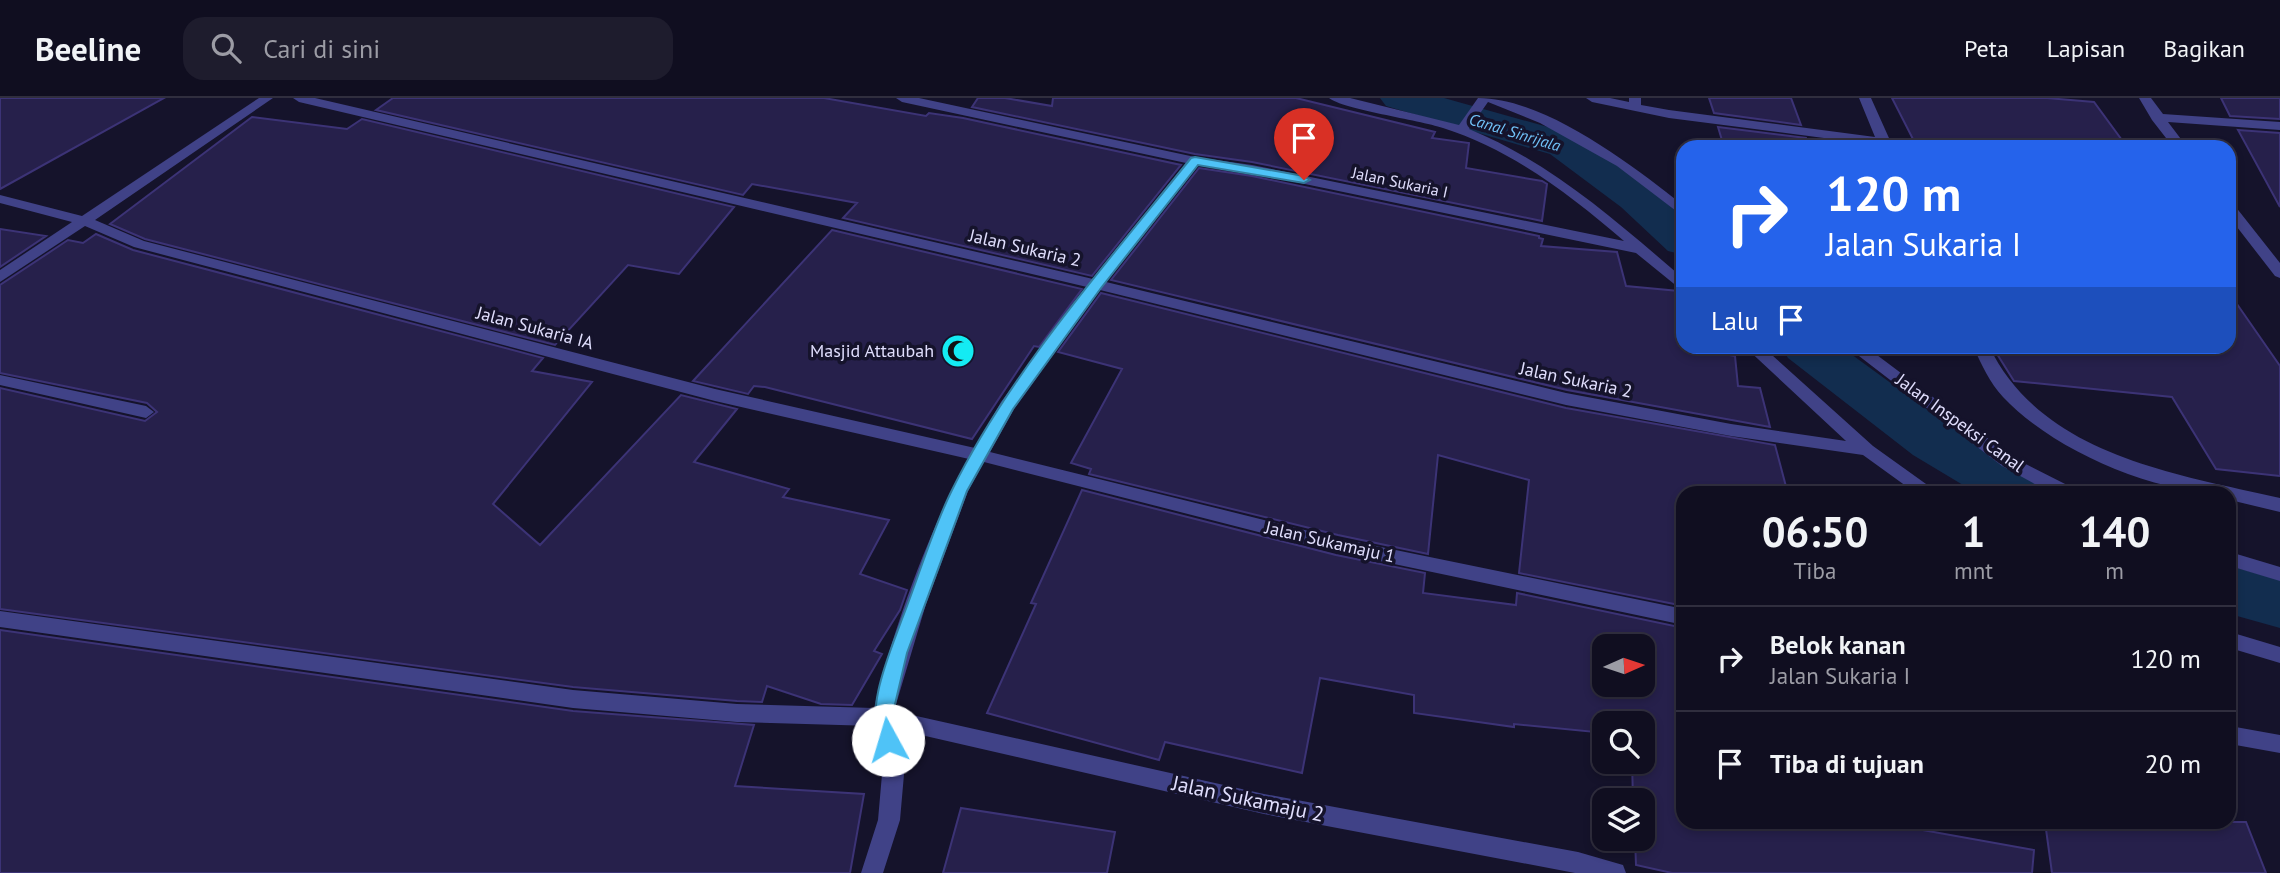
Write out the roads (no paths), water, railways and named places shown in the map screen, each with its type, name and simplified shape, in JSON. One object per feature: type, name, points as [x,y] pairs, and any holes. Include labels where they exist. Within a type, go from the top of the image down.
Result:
[{"type":"street","points":[[0,277],[267,98]]},
{"type":"street","name":"Jalan Sukaria 2","points":[[299,98],[1096,285],[1566,399],[1731,430],[1867,450]]},
{"type":"street","name":"Jalan Sukaria I","points":[[902,98],[1639,249]]},
{"type":"street","points":[[1335,98],[1464,127],[1527,160],[1564,183],[1676,280]]},
{"type":"street","points":[[1592,98],[1861,140]]},
{"type":"street","points":[[1865,98],[1883,140]]},
{"type":"street","points":[[2145,98],[2174,140]]},
{"type":"street","points":[[1464,127],[1485,99],[1544,120],[1622,163],[1676,207]]},
{"type":"street","points":[[2156,117],[2280,126]]},
{"type":"street","points":[[872,873],[889,820],[894,763],[882,717],[898,653],[959,491],[1007,407],[1096,285],[1195,160]]},
{"type":"street","name":"Jalan Sukaria IA","points":[[0,198],[85,221],[138,244],[454,327],[715,395],[979,455]]},
{"type":"street","points":[[2236,217],[2280,273]]},
{"type":"street","points":[[1761,354],[1867,450],[1919,486]]},
{"type":"street","name":"Jalan Inspeksi Canal","points":[[1865,354],[2008,462],[2054,486]]},
{"type":"street","points":[[1985,354],[2003,386],[2024,407],[2050,427],[2093,453],[2122,465],[2205,486]]},
{"type":"street","points":[[0,380],[146,412]]},
{"type":"street","name":"Jalan Sukamaju 1","points":[[979,455],[1337,545],[1676,615]]},
{"type":"street","points":[[2236,494],[2280,505]]},
{"type":"street","points":[[2236,561],[2280,574]]},
{"type":"street","name":"Jalan Sukamaju 2","points":[[0,619],[573,699],[737,713],[882,717],[1264,804],[1578,863],[1615,873]]},
{"type":"street","points":[[2236,642],[2280,655]]},
{"type":"street","points":[[2236,735],[2280,744]]},
{"type":"waterway","name":"Canal Sinrijala","points":[[1400,98],[1565,145],[1637,198],[1676,234]]},
{"type":"waterway","name":"Canal Sinrijala","points":[[1817,354],[1932,441],[2009,486]]},
{"type":"waterway","name":"Canal Sinrijala","points":[[2236,592],[2280,604]]},
{"type":"place","name":"Masjid Attaubah","points":[[958,351]]}]
